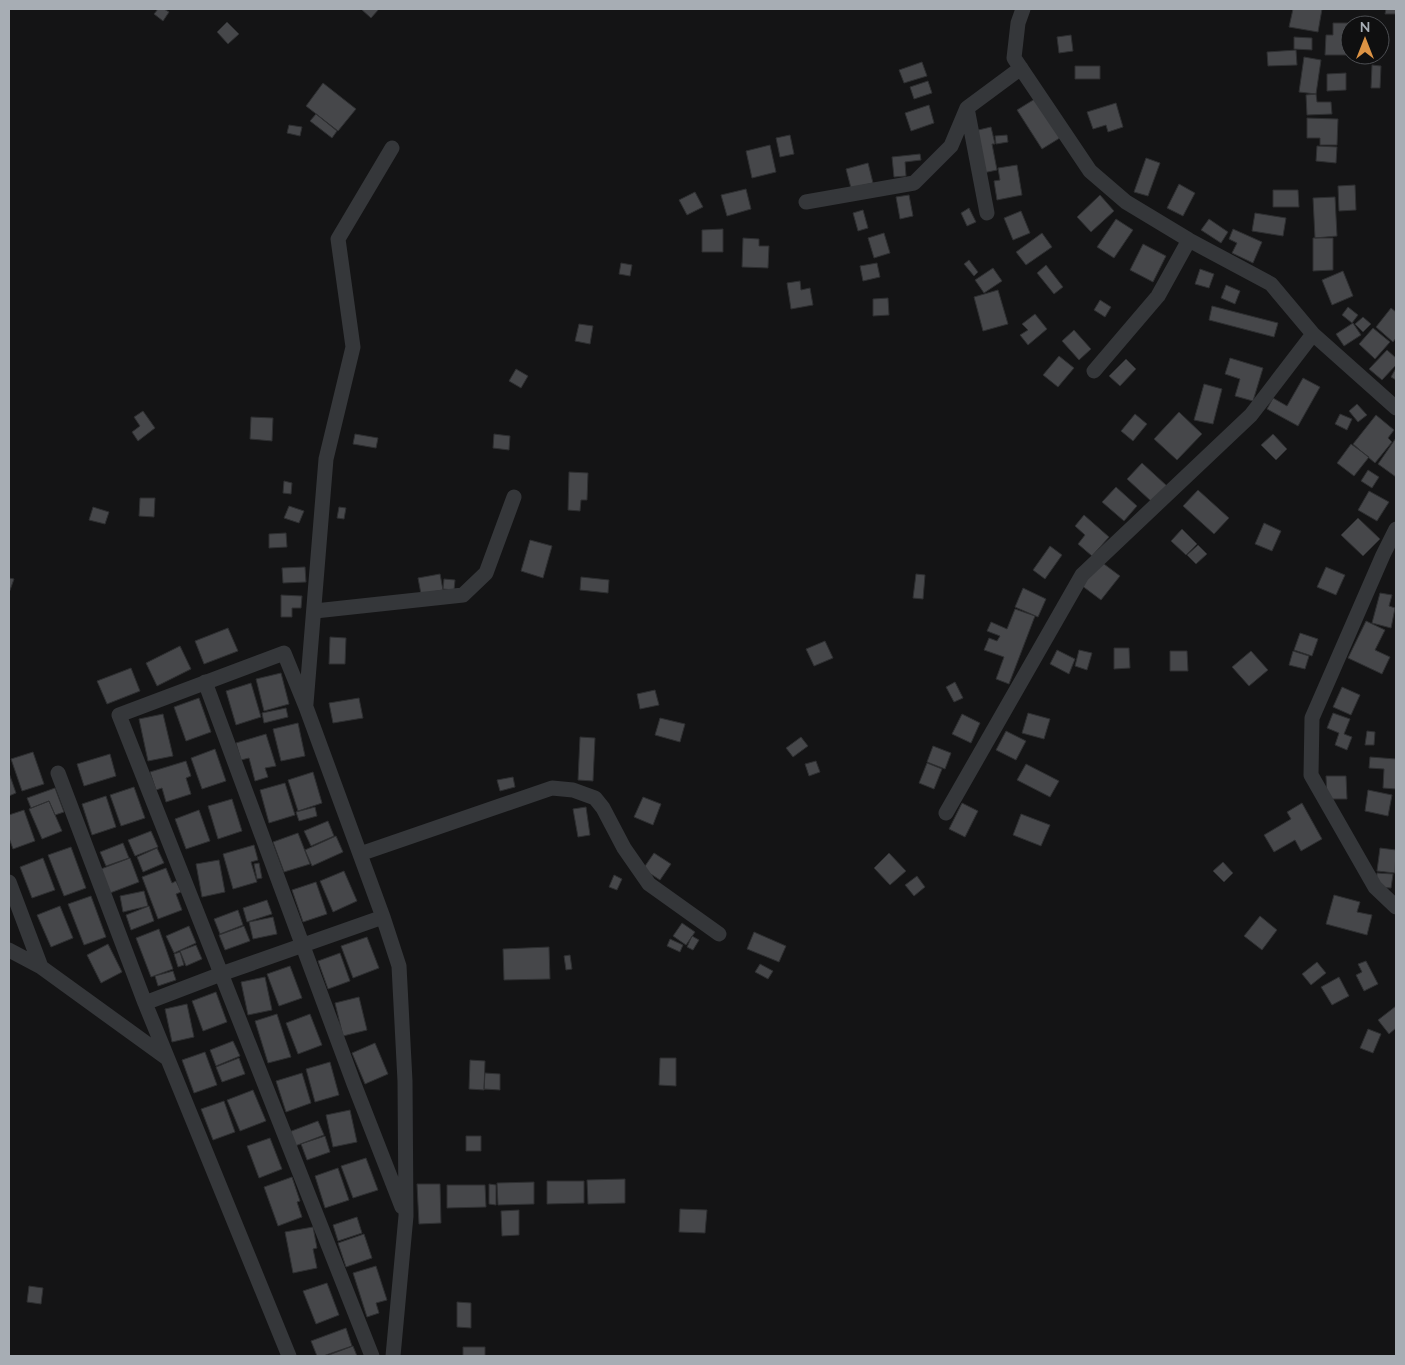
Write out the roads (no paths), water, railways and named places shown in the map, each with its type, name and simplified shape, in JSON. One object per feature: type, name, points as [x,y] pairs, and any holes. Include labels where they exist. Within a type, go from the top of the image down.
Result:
[{"type":"street","points":[[1023,9],[1018,23],[1014,58],[1090,171],[1126,202],[1189,240],[1271,284],[1313,334],[1396,408]]},
{"type":"street","points":[[806,202],[914,183],[951,146],[967,108],[1021,68]]},
{"type":"street","points":[[967,108],[987,213]]},
{"type":"street","points":[[306,708],[326,459],[353,347],[338,240],[392,148]]},
{"type":"street","points":[[1094,371],[1158,296],[1189,240]]},
{"type":"street","points":[[946,813],[1082,575],[1251,415],[1313,334]]},
{"type":"street","points":[[315,611],[463,595],[486,573],[514,496]]},
{"type":"street","points":[[1396,529],[1312,718],[1312,775],[1375,887],[1396,907]]},
{"type":"street","points":[[372,1356],[119,715],[284,653],[360,854],[399,966],[405,1081],[406,1216],[393,1356]]},
{"type":"street","points":[[205,682],[354,1084],[406,1216]]},
{"type":"street","points":[[58,773],[145,1003],[289,1356]]},
{"type":"street","points":[[360,854],[552,788],[573,790],[595,798],[604,808],[624,848],[649,884],[719,934]]},
{"type":"street","points":[[9,882],[41,967]]},
{"type":"street","points":[[145,1003],[382,917]]},
{"type":"street","points":[[9,950],[41,967],[169,1060]]}]
